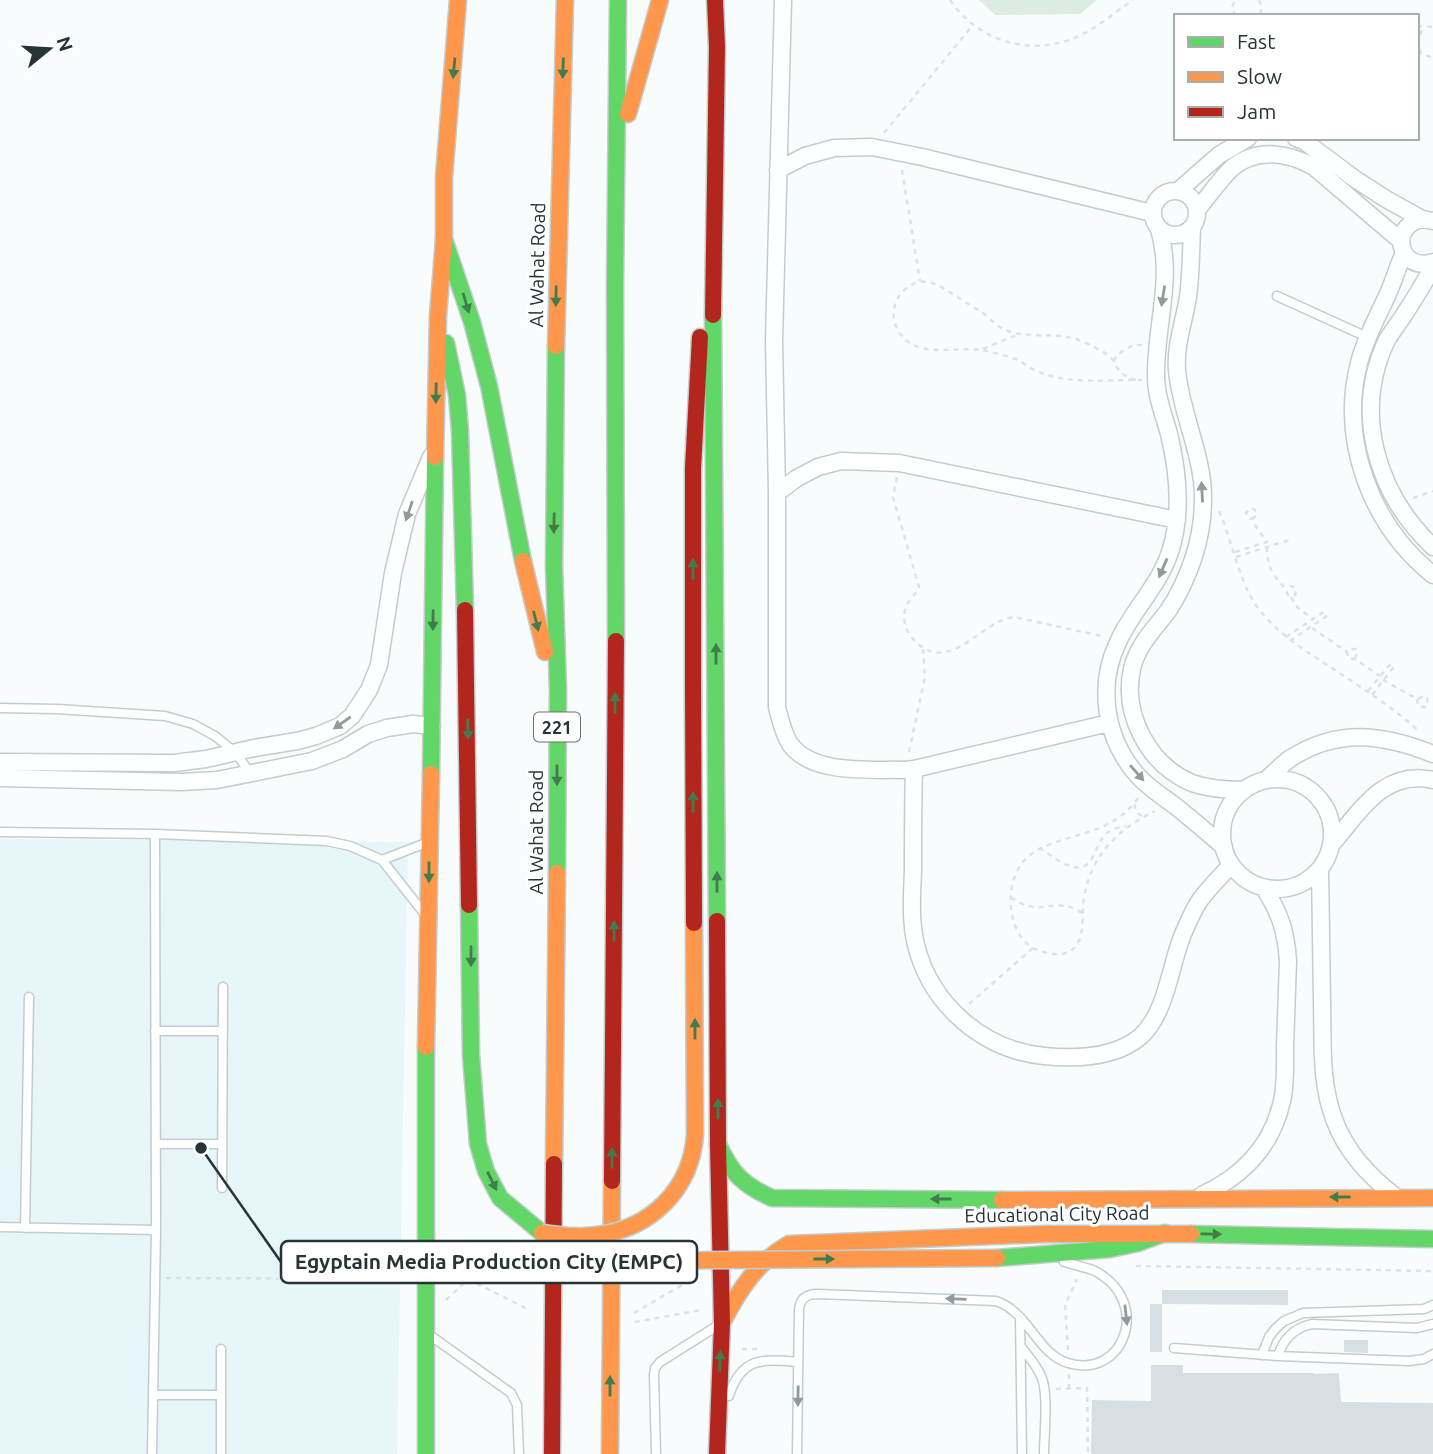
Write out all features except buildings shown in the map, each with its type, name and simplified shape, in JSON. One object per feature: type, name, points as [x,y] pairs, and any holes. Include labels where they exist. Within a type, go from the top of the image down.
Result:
[{"type":"main road","points":[[426,1454],[425,1112],[435,448],[444,177],[458,0]]},
{"type":"main road","name":"Al Wahat Road","points":[[552,1454],[558,690],[554,566],[556,284],[565,0]]},
{"type":"main road","points":[[610,1454],[618,0]]},
{"type":"main road","points":[[617,155],[660,0]]},
{"type":"main road","points":[[715,0],[717,47],[713,289],[718,1144],[722,1306],[718,1454]]},
{"type":"main road","points":[[444,239],[477,337],[534,612],[558,690]]},
{"type":"main road","points":[[542,1233],[592,1236],[616,1232],[635,1224],[660,1209],[680,1185],[692,1159],[695,1132],[693,527],[696,377],[700,332],[705,307],[713,289]]},
{"type":"main road","points":[[438,316],[449,352],[458,407],[467,661],[471,1055],[478,1144],[486,1171],[500,1198],[564,1249],[599,1261],[997,1258],[1124,1247],[1165,1233]]},
{"type":"main road","name":"Educational City Road","points":[[718,1144],[726,1163],[738,1178],[753,1191],[772,1198],[1045,1217],[1165,1233],[1432,1242]]},
{"type":"main road","name":"Educational City Road","points":[[722,1324],[757,1267],[789,1244],[1195,1198],[1433,1198]]},
{"type":"street","points":[[783,0],[774,341],[777,707],[782,727],[790,744],[802,756],[817,764],[909,770],[1109,723]]},
{"type":"street","points":[[1178,191],[1219,155],[1245,140]]},
{"type":"street","points":[[1301,140],[1386,199],[1429,219]]},
{"type":"street","points":[[778,170],[805,156],[834,148],[872,148],[922,157],[1152,213]]},
{"type":"street","points":[[1197,210],[1233,168],[1264,154],[1282,154],[1314,167],[1402,247],[1412,262],[1425,265],[1433,262]]},
{"type":"street","points":[[1224,847],[1146,783],[1125,759],[1109,723],[1106,701],[1107,680],[1118,640],[1158,579],[1170,550],[1177,520],[1176,467],[1156,379],[1166,275],[1165,252],[1152,213],[1163,194],[1170,191],[1178,191],[1191,197],[1197,210],[1192,228],[1191,277],[1177,356],[1182,401],[1198,457],[1204,499],[1199,537],[1187,574],[1170,608],[1139,650],[1132,669],[1132,708],[1137,727],[1149,749],[1174,773],[1210,788],[1244,790]]},
{"type":"street","points":[[1429,219],[1414,221],[1402,233],[1402,247],[1387,297],[1367,337],[1358,366],[1353,412],[1362,471],[1375,504],[1400,544],[1433,575]]},
{"type":"street","points":[[1159,229],[1176,236],[1192,228]]},
{"type":"street","points":[[1433,267],[1387,340],[1375,375],[1370,412],[1374,449],[1383,474],[1409,521],[1433,547]]},
{"type":"street","points":[[1157,351],[1177,356]]},
{"type":"street","points":[[0,762],[174,763],[297,741],[340,726],[352,716],[369,690],[379,665],[393,573],[407,514],[435,448]]},
{"type":"street","points":[[777,493],[818,467],[841,461],[900,463],[1177,520]]},
{"type":"street","points":[[1118,640],[1139,650]]},
{"type":"street","points":[[0,778],[181,782],[217,780],[312,761],[343,749],[368,734],[387,728],[413,724],[432,726]]},
{"type":"street","points":[[1266,780],[1288,760],[1316,744],[1341,738],[1367,736],[1393,740],[1432,753]]},
{"type":"street","points":[[42,779],[43,762]]},
{"type":"street","points":[[909,770],[912,918],[916,945],[925,971],[956,1015],[971,1028],[1005,1048],[1026,1054],[1081,1057],[1125,1047],[1141,1036],[1153,1022],[1161,1005],[1182,935],[1198,902],[1231,865]]},
{"type":"street","points":[[1331,845],[1330,821],[1320,800],[1301,785],[1290,781],[1266,780],[1244,790],[1228,809],[1224,821],[1224,847],[1231,865],[1246,879],[1264,888],[1291,888],[1307,881],[1320,868],[1331,845],[1382,788],[1400,779],[1420,777],[1433,780]]},
{"type":"street","points":[[1320,868],[1326,1096],[1345,1143],[1376,1182],[1396,1198]]},
{"type":"street","points":[[1195,1198],[1220,1186],[1242,1170],[1261,1149],[1275,1125],[1283,1098],[1289,961],[1283,922],[1264,888]]},
{"type":"lane","points":[[1277,296],[1367,337]]},
{"type":"lane","points":[[0,708],[166,716],[193,723],[235,752],[251,775]]},
{"type":"lane","points":[[0,832],[155,834],[327,841],[351,846],[382,860],[429,919]]},
{"type":"lane","points":[[152,1454],[156,1230],[155,834]]},
{"type":"lane","points":[[382,860],[429,842]]},
{"type":"lane","points":[[222,1188],[223,987]]},
{"type":"lane","points":[[25,1228],[29,997]]},
{"type":"lane","points":[[155,1031],[223,1031]]},
{"type":"lane","points":[[156,1144],[222,1144]]},
{"type":"lane","points":[[0,1227],[156,1230]]},
{"type":"lane","points":[[797,1454],[799,1305],[808,1295],[988,1300],[1002,1303],[1020,1316],[1051,1353],[1068,1363],[1091,1364],[1110,1355],[1118,1348],[1127,1328],[1128,1317],[1122,1297],[1116,1288],[1096,1272],[1084,1267],[1035,1255]]},
{"type":"lane","points":[[1262,1355],[1276,1328],[1284,1321],[1303,1313],[1424,1308],[1433,1305]]},
{"type":"lane","points":[[1020,1316],[1022,1454]]},
{"type":"lane","points":[[656,1454],[655,1368],[660,1362],[722,1324]]},
{"type":"lane","points":[[1278,1356],[1289,1335],[1312,1324],[1417,1328],[1433,1324]]},
{"type":"lane","points":[[426,1326],[511,1393],[517,1405],[519,1454]]},
{"type":"lane","points":[[1021,1346],[1040,1373],[1044,1386],[1044,1454]]},
{"type":"lane","points":[[1174,1348],[1278,1356],[1409,1361],[1424,1359],[1433,1354]]},
{"type":"lane","points":[[221,1454],[222,1349]]},
{"type":"lane","points":[[718,1432],[732,1385],[739,1373],[759,1362],[798,1362]]},
{"type":"lane","points":[[153,1395],[221,1395]]},
{"type":"path","points":[[950,0],[973,25],[994,37],[1016,44],[1040,46],[1063,42],[1085,33],[1133,0]]},
{"type":"path","points":[[872,148],[973,25]]},
{"type":"path","points":[[1419,26],[1433,27]]},
{"type":"path","points":[[1419,38],[1424,27]]},
{"type":"path","points":[[1419,53],[1433,58]]},
{"type":"path","points":[[899,153],[920,281]]},
{"type":"path","points":[[1136,380],[1126,377],[1101,351],[1074,339],[1019,334],[998,326],[943,287],[929,281],[920,281],[903,290],[894,307],[893,317],[901,335],[908,342],[927,350],[982,350],[1018,360],[1040,372],[1064,379],[1136,380],[1156,379]]},
{"type":"path","points":[[982,350],[1019,334]]},
{"type":"path","points":[[1113,361],[1125,348],[1133,345],[1149,346],[1157,351]]},
{"type":"path","points":[[900,463],[893,497],[919,587],[906,604],[904,621],[910,637],[923,649],[934,653],[958,648],[1009,617],[1118,640]]},
{"type":"path","points":[[1203,491],[1219,513],[1246,587],[1263,615],[1290,641],[1397,713],[1421,733],[1432,753]]},
{"type":"path","points":[[1397,502],[1433,491]]},
{"type":"path","points":[[1235,555],[1266,542],[1255,527],[1254,518]]},
{"type":"path","points":[[1235,555],[1289,540]]},
{"type":"path","points":[[1267,547],[1273,575],[1287,588]]},
{"type":"path","points":[[1287,588],[1292,586],[1296,589],[1295,594],[1290,596]]},
{"type":"path","points":[[1287,588],[1286,593],[1298,608],[1313,619]]},
{"type":"path","points":[[1286,637],[1326,613],[1290,641]]},
{"type":"path","points":[[1311,626],[1347,652],[1350,659],[1355,659],[1380,676]]},
{"type":"path","points":[[909,770],[925,677],[923,649]]},
{"type":"path","points":[[1347,652],[1349,649],[1356,649],[1355,659]]},
{"type":"path","points":[[1367,691],[1394,662],[1372,695]]},
{"type":"path","points":[[1383,680],[1417,699]]},
{"type":"path","points":[[1417,699],[1424,696],[1427,698],[1427,705]]},
{"type":"path","points":[[1417,699],[1418,706],[1433,707]]},
{"type":"path","points":[[1146,783],[1135,803],[1110,824],[1039,848],[1021,864],[1012,886],[1013,919],[1016,930],[1033,948],[1059,955],[1070,952],[1079,942],[1085,890],[1093,868],[1109,843],[1127,826],[1171,804]]},
{"type":"path","points":[[1135,803],[1136,812],[1139,816],[1144,816]]},
{"type":"path","points":[[1039,848],[1069,865],[1081,867],[1091,861],[1103,836],[1111,830],[1127,826]]},
{"type":"path","points":[[1011,897],[1027,907],[1065,904],[1082,913]]},
{"type":"path","points":[[956,1015],[1033,948]]},
{"type":"path","points":[[1126,1266],[1433,1271]]},
{"type":"path","points":[[155,1278],[426,1280]]},
{"type":"path","points":[[468,1279],[529,1309]]},
{"type":"path","points":[[426,1326],[468,1279],[594,1280]]},
{"type":"path","points":[[1069,1388],[1065,1305],[1076,1279],[1083,1281]]},
{"type":"path","points":[[634,1313],[692,1280]]},
{"type":"path","points":[[611,1326],[722,1306]]},
{"type":"path","points":[[1055,1388],[1087,1388],[1088,1454]]},
{"type":"shaded area","points":[[979,0],[1097,0],[1080,14],[995,15]]},
{"type":"shaded area","points":[[0,839],[408,842],[397,1454],[0,1454]]},
{"type":"traffic: fast","points":[[616,641],[615,284],[618,0]]},
{"type":"traffic: fast","points":[[444,239],[472,322],[489,386],[523,561]]},
{"type":"traffic: fast","points":[[713,315],[717,921]]},
{"type":"traffic: fast","points":[[446,343],[457,395],[460,431],[465,610]]},
{"type":"traffic: fast","points":[[556,346],[554,566],[558,690],[557,873]]},
{"type":"traffic: fast","points":[[431,774],[435,457]]},
{"type":"traffic: fast","points":[[469,905],[471,1055],[478,1144],[486,1171],[500,1198],[542,1233]]},
{"type":"traffic: fast","points":[[426,1047],[426,1454]]},
{"type":"traffic: fast","points":[[718,1144],[739,1177],[772,1198],[1002,1200]]},
{"type":"traffic: fast","points":[[997,1258],[1110,1249],[1165,1233]]},
{"type":"traffic: fast","points":[[1191,1234],[1433,1239]]},
{"type":"traffic: slow","points":[[435,457],[444,177],[458,0]]},
{"type":"traffic: slow","points":[[556,346],[565,0]]},
{"type":"traffic: slow","points":[[628,114],[660,0]]},
{"type":"traffic: slow","points":[[523,561],[545,652]]},
{"type":"traffic: slow","points":[[426,1047],[431,774]]},
{"type":"traffic: slow","points":[[554,1164],[557,873]]},
{"type":"traffic: slow","points":[[542,1233],[590,1236],[617,1231],[635,1224],[665,1203],[686,1173],[695,1135],[694,923]]},
{"type":"traffic: slow","points":[[610,1454],[612,1181]]},
{"type":"traffic: slow","points":[[1002,1200],[1433,1198]]},
{"type":"traffic: slow","points":[[722,1323],[750,1278],[777,1251],[789,1244],[1045,1234],[1191,1234]]},
{"type":"traffic: slow","points":[[546,1236],[571,1251],[599,1261],[997,1258]]},
{"type":"traffic: jam","points":[[713,315],[717,47],[715,0]]},
{"type":"traffic: jam","points":[[693,686],[693,468],[700,337]]},
{"type":"traffic: jam","points":[[465,610],[469,905]]},
{"type":"traffic: jam","points":[[612,1181],[616,641]]},
{"type":"traffic: jam","points":[[693,686],[694,923]]},
{"type":"traffic: jam","points":[[717,921],[722,1323],[717,1454]]},
{"type":"traffic: jam","points":[[552,1454],[554,1164]]},
{"type":"place","name":"Egyptain Media Production City (EMPC)","points":[[201,1148]]}]
